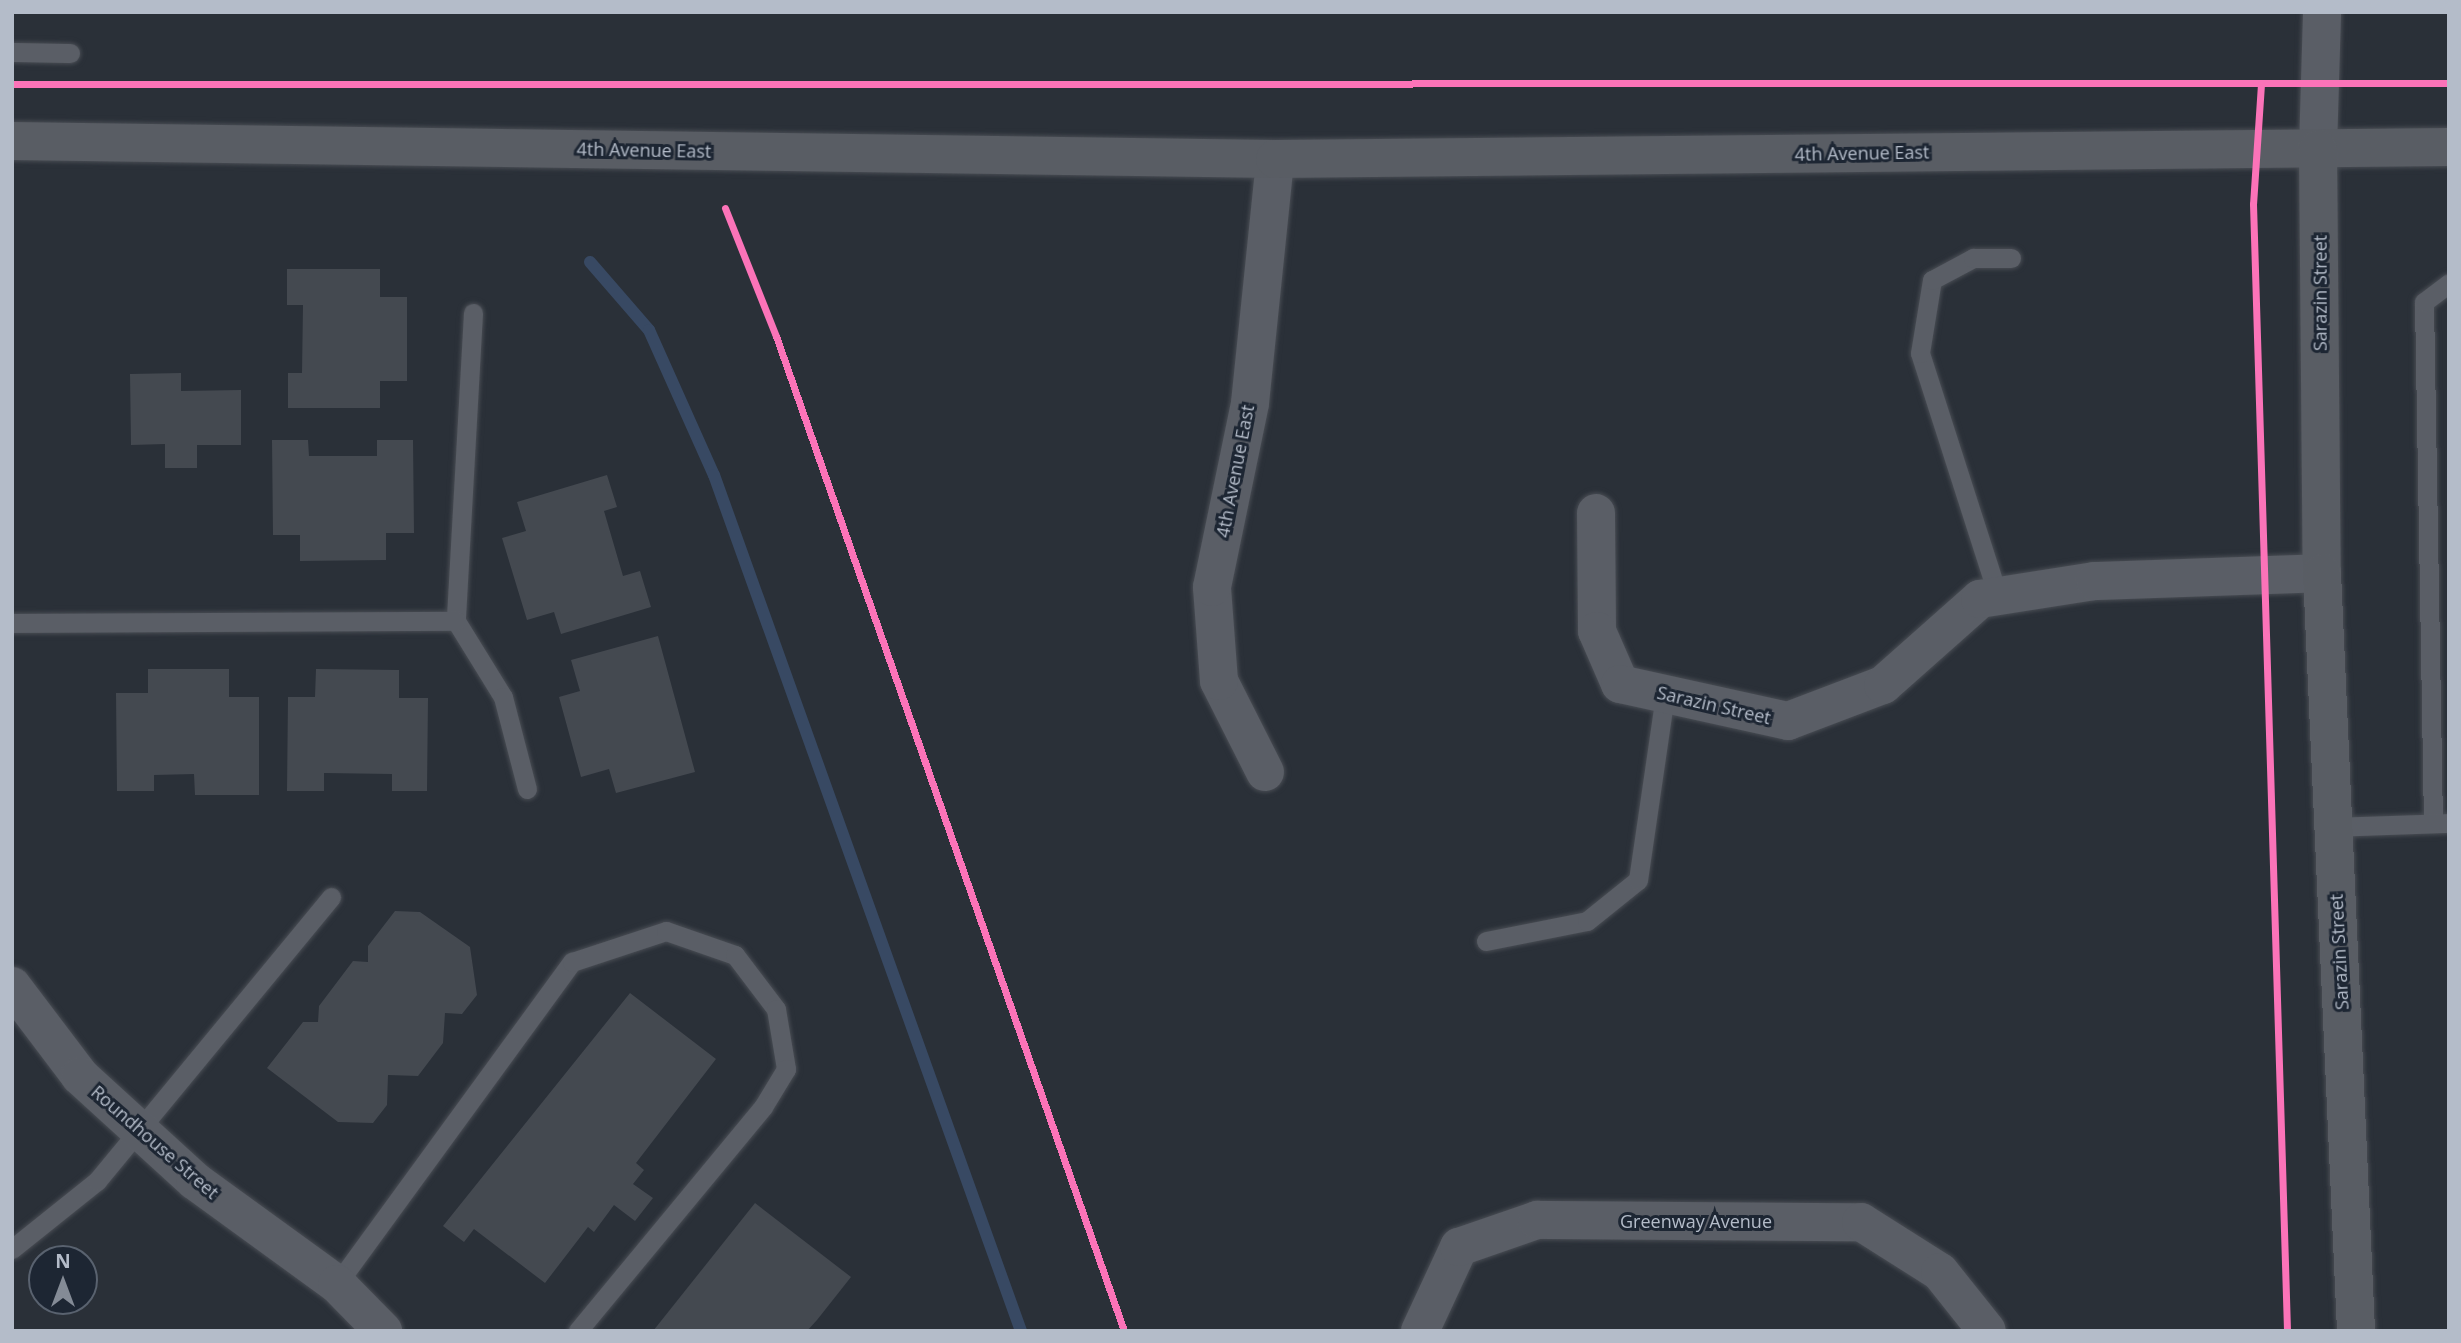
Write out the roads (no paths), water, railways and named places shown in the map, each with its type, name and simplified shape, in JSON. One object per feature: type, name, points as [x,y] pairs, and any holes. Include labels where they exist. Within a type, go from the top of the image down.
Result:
[{"type":"street","name":"Sarazin Street","points":[[2322,12],[2319,149],[2322,573],[2356,1331]]},
{"type":"street","name":"4th Avenue East","points":[[12,141],[1275,159],[2449,147]]},
{"type":"street","name":"4th Avenue East","points":[[1265,772],[1219,681],[1212,587],[1250,403],[1275,159]]},
{"type":"street","name":"Sarazin Street","points":[[1596,513],[1597,631],[1620,684],[1788,721],[1883,685],[1980,599],[2095,581],[2322,573]]},
{"type":"street","name":"Roundhouse Street","points":[[12,986],[80,1076],[195,1181],[337,1283],[383,1331]]},
{"type":"street","name":"Greenway Avenue","points":[[1420,1331],[1459,1247],[1550,1220],[1861,1222],[1940,1272],[1987,1331]]},
{"type":"lane","points":[[12,52],[70,52]]},
{"type":"lane","points":[[1997,596],[1920,353],[1932,280],[1973,258],[2011,258]]},
{"type":"lane","points":[[2333,827],[2441,823],[2424,302],[2449,283]]},
{"type":"lane","points":[[473,313],[456,621],[503,697],[527,789]]},
{"type":"lane","points":[[12,623],[456,621]]},
{"type":"lane","points":[[1486,942],[1587,921],[1639,880],[1665,694]]},
{"type":"lane","points":[[12,1249],[96,1181],[331,897]]},
{"type":"lane","points":[[337,1283],[572,962],[666,931],[735,955],[776,1009],[786,1069],[763,1107],[578,1331]]},
{"type":"waterway","points":[[590,262],[649,330],[714,475],[1021,1331]]}]
